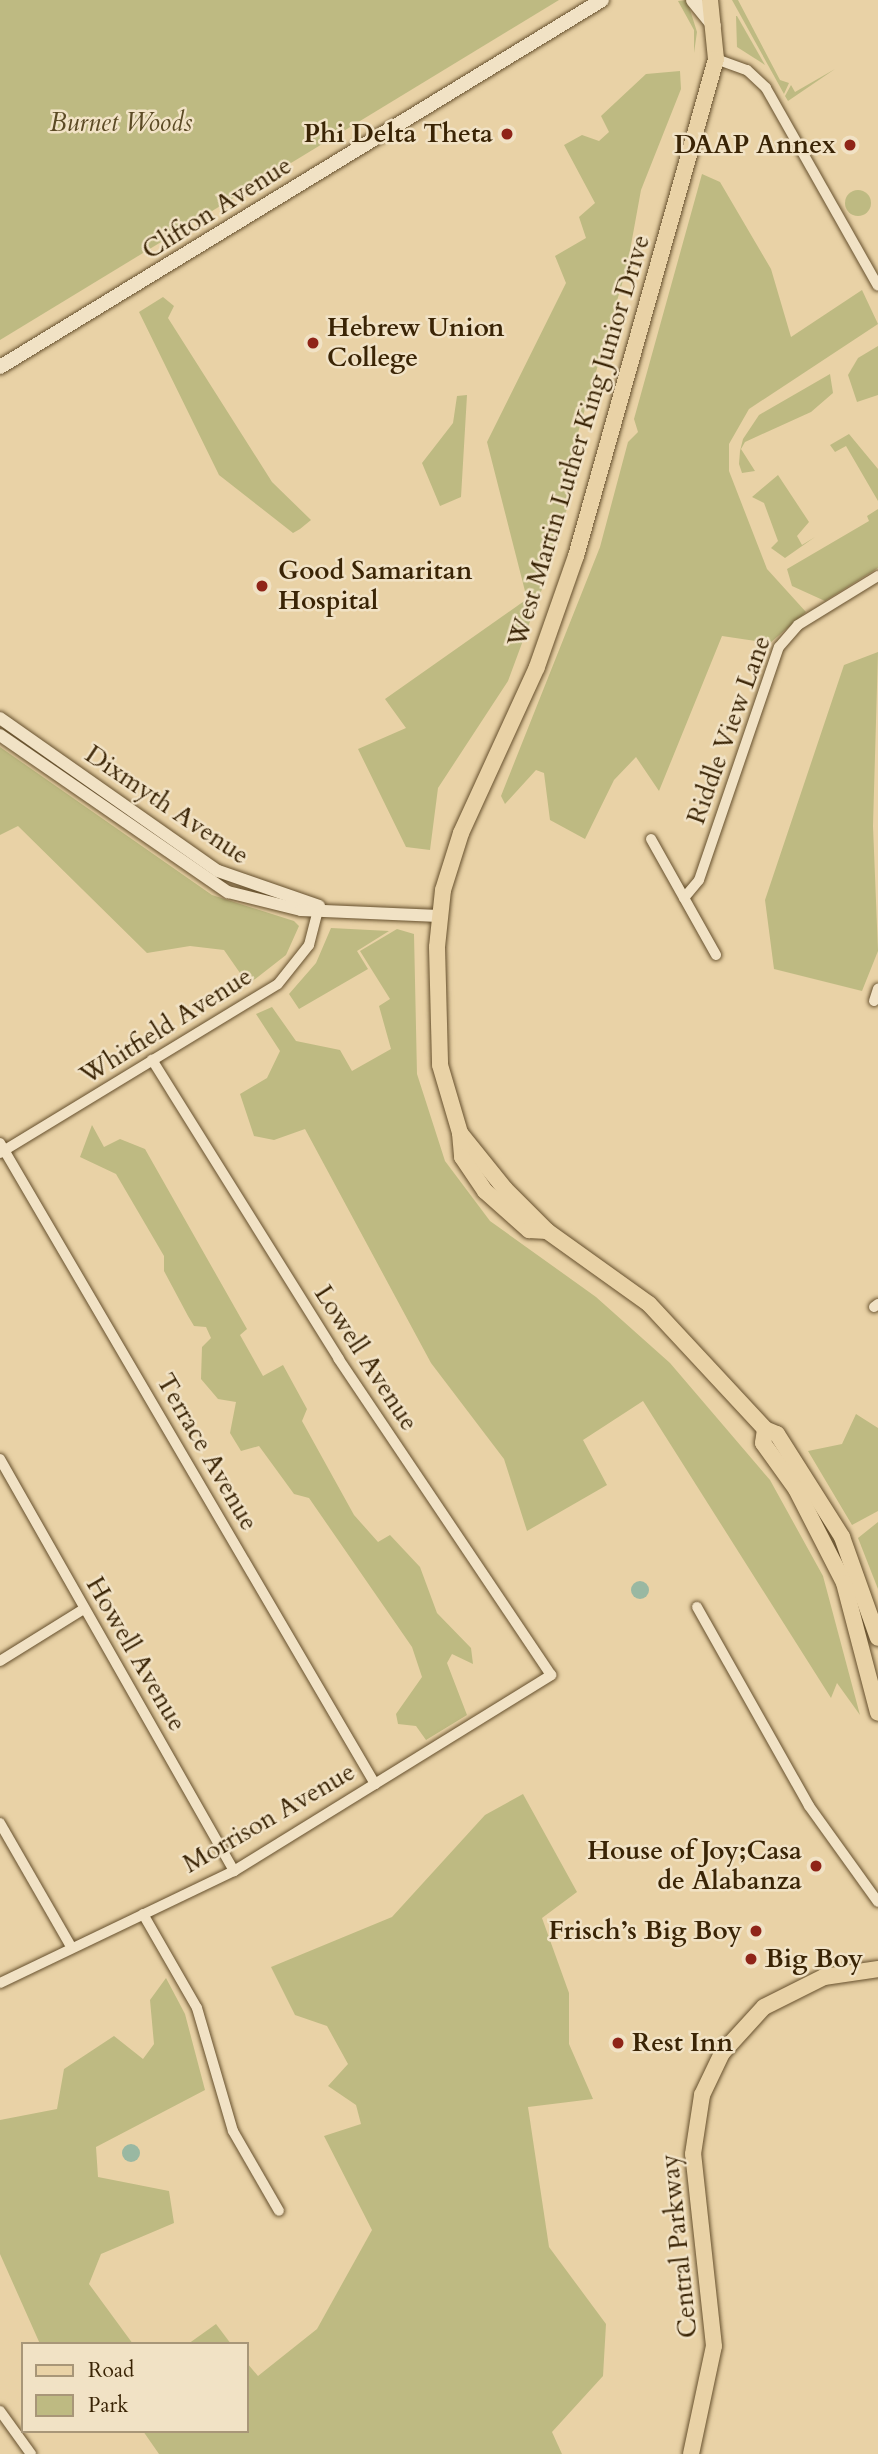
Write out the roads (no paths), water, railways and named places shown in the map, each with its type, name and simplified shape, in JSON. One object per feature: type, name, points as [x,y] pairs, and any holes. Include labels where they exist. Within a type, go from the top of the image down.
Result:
[{"type":"main road","name":"Clifton Avenue","points":[[0,368],[602,0]]},
{"type":"main road","points":[[693,0],[717,30]]},
{"type":"main road","name":"West Martin Luther King Junior Drive","points":[[710,0],[717,30],[716,59],[576,556],[537,667],[458,842],[439,916],[440,1065],[460,1133],[462,1157],[485,1191],[529,1230],[547,1231],[649,1304],[765,1429],[777,1434],[829,1510],[859,1575],[878,1638]]},
{"type":"main road","points":[[717,30],[719,0]]},
{"type":"main road","name":"West Martin Luther King Junior Drive","points":[[765,1429],[763,1443],[814,1519],[844,1583],[878,1713]]},
{"type":"main road","name":"Central Parkway","points":[[691,2454],[714,2346],[693,2151],[702,2095],[722,2053],[764,2007],[824,1977],[878,1969]]},
{"type":"street","points":[[716,59],[747,70],[766,88],[878,286]]},
{"type":"street","name":"Riddle View Lane","points":[[684,898],[699,880],[779,647],[798,625],[878,576]]},
{"type":"street","name":"Dixmyth Avenue","points":[[0,719],[218,871],[319,906],[439,916]]},
{"type":"street","name":"Dixmyth Avenue","points":[[0,735],[200,877],[252,901],[301,910],[319,906]]},
{"type":"street","points":[[650,839],[716,955]]},
{"type":"street","name":"Whitfield Avenue","points":[[2,1149],[289,975],[309,945],[319,906]]},
{"type":"street","points":[[874,1001],[878,989]]},
{"type":"street","name":"Lowell Avenue","points":[[152,1060],[339,1359],[551,1675]]},
{"type":"street","name":"Terrace Avenue","points":[[2,1149],[375,1784]]},
{"type":"street","name":"Howell Avenue","points":[[0,1460],[234,1871]]},
{"type":"street","points":[[0,1484],[10,1478]]},
{"type":"street","points":[[697,1607],[809,1806],[878,1902]]},
{"type":"street","points":[[0,1661],[84,1609]]},
{"type":"street","name":"Morrison Avenue","points":[[0,1983],[234,1871],[551,1675]]},
{"type":"street","points":[[0,1823],[72,1948]]},
{"type":"street","points":[[143,1913],[197,2008],[233,2131],[279,2211]]},
{"type":"street","points":[[0,2412],[32,2454]]},
{"type":"place","name":"Phi Delta Theta","points":[[507,134]]},
{"type":"place","name":"DAAP Annex","points":[[850,145]]},
{"type":"place","name":"Hebrew Union College","points":[[313,343]]},
{"type":"place","name":"Good Samaritan Hospital","points":[[262,586]]},
{"type":"place","name":"House of Joy;Casa de Alabanza","points":[[816,1866]]},
{"type":"place","name":"Frisch’s Big Boy","points":[[756,1931]]},
{"type":"place","name":"Big Boy","points":[[751,1959]]},
{"type":"place","name":"Rest Inn","points":[[618,2043]]},
{"type":"park label","name":"Burnet Woods","points":[[121,123]]}]
